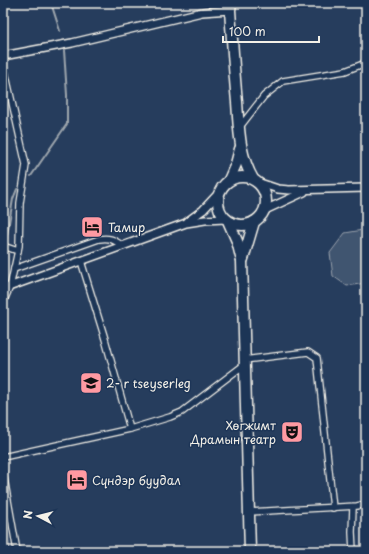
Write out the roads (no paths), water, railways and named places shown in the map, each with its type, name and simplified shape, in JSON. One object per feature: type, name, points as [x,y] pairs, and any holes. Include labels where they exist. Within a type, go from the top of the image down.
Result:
[{"type":"highway","points":[[227,221],[237,226],[246,226],[261,216],[265,210],[266,202],[262,188],[255,181],[245,164],[240,147],[231,6]]},
{"type":"highway","points":[[229,180],[236,164],[240,147]]},
{"type":"highway","points":[[250,551],[242,261],[237,241],[218,207],[218,194],[222,186],[229,180],[240,177],[255,181]]},
{"type":"highway","points":[[242,261],[254,222]]},
{"type":"street","points":[[3,56],[231,6]]},
{"type":"street","points":[[239,129],[264,96],[283,81],[345,72],[363,64],[366,60]]},
{"type":"street","points":[[3,62],[26,165],[20,203],[18,251],[14,270],[6,288],[3,303]]},
{"type":"street","points":[[255,181],[278,189],[289,190],[366,188]]},
{"type":"street","points":[[265,210],[293,196],[312,190]]},
{"type":"street","points":[[186,223],[203,210],[218,194]]},
{"type":"street","points":[[6,288],[186,223],[205,220],[227,221]]},
{"type":"street","points":[[14,270],[99,239],[112,238],[123,246]]},
{"type":"street","points":[[3,246],[18,251]]},
{"type":"street","points":[[81,261],[106,339],[130,429]]},
{"type":"street","points":[[3,457],[130,429],[170,417],[182,412],[244,362],[308,352],[317,358],[333,508]]},
{"type":"street","points":[[3,472],[17,551]]},
{"type":"street","points":[[248,512],[353,507],[366,504]]},
{"type":"street","points":[[353,507],[352,532],[354,551]]},
{"type":"waterway","points":[[51,3],[60,31]]},
{"type":"waterway","points":[[31,176],[67,124],[64,50]]},
{"type":"waterway","points":[[6,241],[13,199],[17,189]]},
{"type":"waterway","points":[[3,261],[5,251]]},
{"type":"waterway","points":[[3,537],[6,551]]},
{"type":"place","name":"Тамир","points":[[92,227]]},
{"type":"place","name":"2- r tseyserleg","points":[[91,383]]},
{"type":"place","name":"Хөгжимт Драмын театр","points":[[292,432]]},
{"type":"place","name":"Сүндэр буудал","points":[[77,480]]}]
